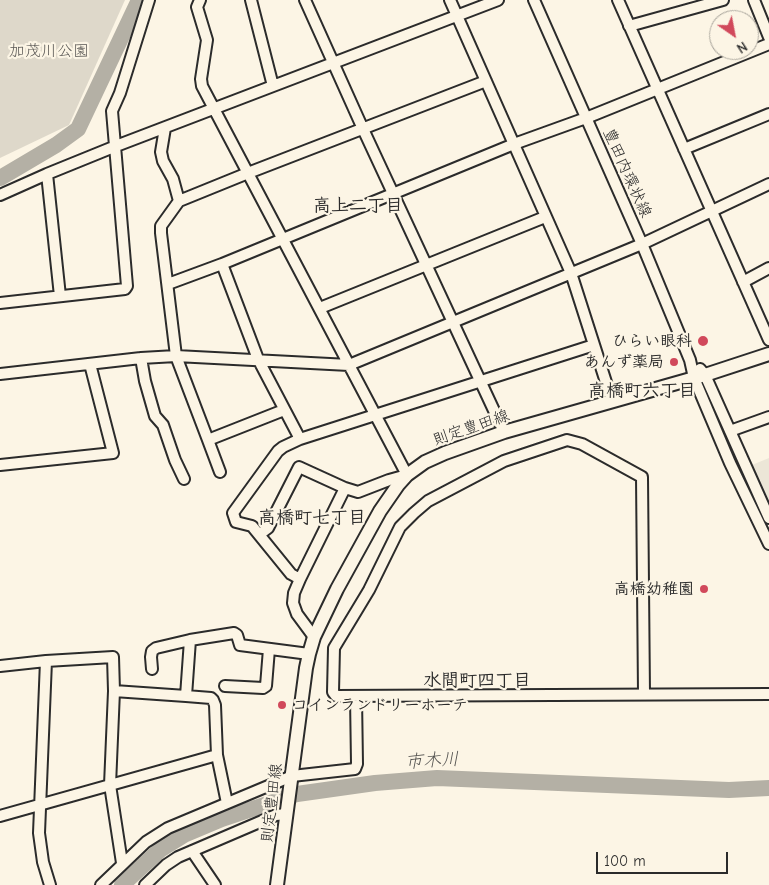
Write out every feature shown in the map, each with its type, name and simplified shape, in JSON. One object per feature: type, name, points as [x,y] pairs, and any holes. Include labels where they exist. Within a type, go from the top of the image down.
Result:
[{"type":"main road","name":"則定豊田線","points":[[277,885],[306,668],[314,637],[337,589],[380,511],[407,475],[425,462],[445,452],[504,432],[700,376],[769,354]]},
{"type":"street","points":[[0,303],[125,289],[127,286],[112,111],[120,93],[149,0]]},
{"type":"street","points":[[200,0],[197,7],[207,40],[201,79],[202,86],[407,475],[388,480],[358,492],[299,467],[268,528],[260,534]]},
{"type":"street","points":[[251,0],[272,86]]},
{"type":"street","points":[[305,0],[504,432]]},
{"type":"street","points":[[450,0],[570,274],[612,401]]},
{"type":"street","points":[[0,195],[116,146],[498,0]]},
{"type":"street","name":"豊田内環状線","points":[[534,0],[642,244],[690,360],[730,432],[769,518]]},
{"type":"street","points":[[618,0],[769,340]]},
{"type":"street","points":[[629,26],[723,0]]},
{"type":"street","points":[[754,0],[769,37]]},
{"type":"street","points":[[168,284],[222,264],[514,144],[586,118],[769,44]]},
{"type":"street","points":[[220,472],[176,356],[161,226],[180,201],[486,81]]},
{"type":"street","points":[[684,149],[769,114]]},
{"type":"street","points":[[165,128],[161,152],[180,201]]},
{"type":"street","points":[[47,174],[60,296]]},
{"type":"street","points":[[0,374],[141,358],[176,356],[349,365],[642,244],[769,184]]},
{"type":"street","points":[[320,308],[545,217]]},
{"type":"street","points":[[222,264],[258,359],[300,439]]},
{"type":"street","points":[[743,282],[769,268]]},
{"type":"street","points":[[300,579],[291,574],[252,526],[236,522],[233,512],[278,451],[283,447],[300,439],[376,414],[594,345]]},
{"type":"street","points":[[141,358],[155,416],[163,425],[174,460],[184,479]]},
{"type":"street","points":[[0,465],[113,453],[90,364]]},
{"type":"street","name":"豊田内環状線","points":[[700,376],[730,463],[769,544]]},
{"type":"street","points":[[208,440],[284,410]]},
{"type":"street","points":[[730,432],[769,417]]},
{"type":"street","points":[[644,694],[642,477],[582,444],[567,440],[504,461],[428,501],[414,513],[400,527],[365,597],[334,648],[333,692],[336,696],[769,694]]},
{"type":"street","points":[[314,637],[297,614],[293,603],[294,593],[345,488]]},
{"type":"street","points":[[152,669],[152,651],[156,648],[190,640],[235,633],[240,645],[309,654]]},
{"type":"street","points":[[186,696],[190,640]]},
{"type":"street","points":[[225,686],[263,688],[266,686],[269,649]]},
{"type":"street","points":[[0,666],[113,657],[114,692],[110,785],[122,863]]},
{"type":"street","points":[[46,661],[39,804],[40,846],[50,885]]},
{"type":"street","points":[[114,692],[211,698],[215,705],[217,755],[227,803]]},
{"type":"street","points":[[101,885],[122,863],[158,832],[292,776],[356,769],[356,697]]},
{"type":"street","points":[[0,816],[217,755]]},
{"type":"street","points":[[145,885],[166,865],[192,851],[276,815],[287,814]]},
{"type":"street","points":[[192,851],[215,885]]},
{"type":"shaded area","points":[[769,458],[769,502],[752,465]]},
{"type":"green space","name":"加茂川公園","points":[[0,0],[125,0],[69,125],[0,158]]},
{"type":"waterway","points":[[0,178],[56,145],[78,129],[139,0]]},
{"type":"waterway","name":"市木川","points":[[122,885],[160,850],[184,835],[222,819],[297,794],[375,783],[437,778],[729,790],[769,788]]},
{"type":"place","name":"ひらい眼科","points":[[703,341]]},
{"type":"place","name":"あんず薬局","points":[[674,362]]},
{"type":"place","name":"高橋幼稚園","points":[[704,589]]},
{"type":"place","name":"コインランドリーホーテ","points":[[282,705]]},
{"type":"district","name":"高上二丁目","points":[[358,206]]},
{"type":"district","name":"高橋町六丁目","points":[[642,391]]},
{"type":"district","name":"高橋町七丁目","points":[[312,518]]},
{"type":"district","name":"水間町四丁目","points":[[477,681]]}]
